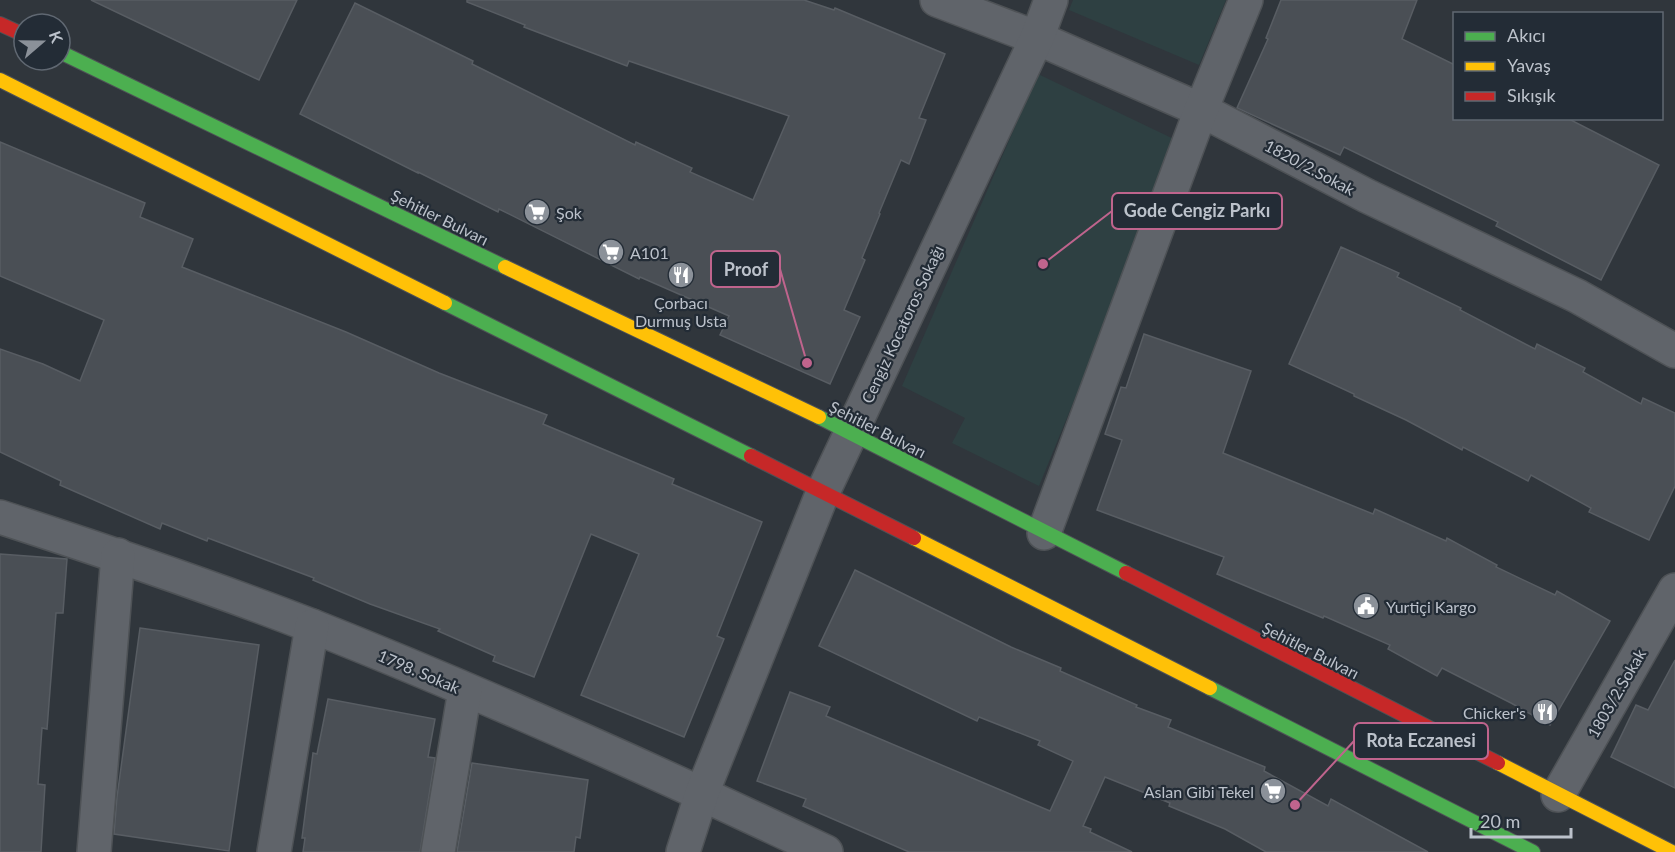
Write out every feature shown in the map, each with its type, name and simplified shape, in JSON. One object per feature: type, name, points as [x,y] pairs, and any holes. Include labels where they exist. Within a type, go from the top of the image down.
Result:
[{"type":"street","name":"1820/2.Sokak","points":[[937,0],[1037,38],[1201,110],[1367,196],[1577,296],[1675,351]]},
{"type":"street","name":"Cengiz Kocatoros Sokağı","points":[[683,852],[702,793],[823,492],[1037,38],[1051,0]]},
{"type":"street","points":[[1044,533],[1201,110],[1246,0]]},
{"type":"street","name":"Şehitler Bulvarı","points":[[72,58],[851,433],[1672,852]]},
{"type":"street","points":[[0,80],[823,492],[1533,852]]},
{"type":"street","name":"1798. Sokak","points":[[0,517],[118,555],[312,626],[702,793],[826,852]]},
{"type":"street","points":[[94,852],[118,555]]},
{"type":"street","name":"1803/2.Sokak","points":[[1558,795],[1675,590]]},
{"type":"street","points":[[274,852],[312,626]]},
{"type":"street","points":[[438,852],[465,690]]},
{"type":"street","points":[[702,793],[738,830],[786,852]]},
{"type":"shaded area","points":[[1073,0],[1226,0],[1199,65],[1069,10]]},
{"type":"shaded area","points":[[1038,74],[1180,142],[1039,486],[952,443],[965,418],[902,386]]},
{"type":"building","points":[[91,0],[297,0],[259,80]]},
{"type":"building","points":[[467,0],[804,0],[834,10],[835,8],[945,54],[919,118],[926,120],[909,164],[901,160],[862,258],[865,260],[844,310],[860,317],[830,384],[720,335],[729,316],[640,277],[639,279],[300,114],[355,3],[635,145],[636,142],[692,168],[690,172],[753,200],[789,116],[629,61],[627,66],[524,27],[525,25],[467,2]]},
{"type":"building","points":[[1281,0],[1417,0],[1402,39],[1453,64],[1453,120],[1571,120],[1659,165],[1601,280],[1496,226],[1498,222],[1344,147],[1340,155],[1237,108],[1268,39],[1266,38]]},
{"type":"building","points":[[0,142],[145,203],[140,217],[193,239],[182,267],[547,415],[543,424],[674,479],[672,484],[762,522],[717,636],[724,639],[684,737],[581,695],[639,554],[591,534],[534,677],[493,661],[495,656],[438,631],[440,629],[370,604],[313,580],[314,578],[162,523],[160,529],[60,485],[61,481],[0,452],[0,349],[43,364],[80,381],[104,320],[0,276]]},
{"type":"building","points":[[1341,247],[1399,273],[1397,277],[1461,308],[1460,310],[1535,349],[1537,344],[1585,368],[1583,372],[1641,404],[1643,398],[1675,413],[1675,486],[1649,540],[1589,512],[1591,508],[1531,475],[1528,481],[1463,447],[1462,450],[1354,394],[1289,364]]},
{"type":"building","points":[[1144,334],[1251,371],[1223,453],[1373,514],[1375,509],[1446,541],[1447,538],[1497,565],[1496,567],[1555,595],[1557,591],[1610,621],[1550,725],[1442,668],[1437,676],[1388,649],[1390,645],[1217,574],[1224,557],[1097,510],[1122,440],[1105,434],[1121,387],[1126,388]]},
{"type":"building","points":[[0,554],[67,559],[63,613],[56,613],[47,729],[42,728],[38,784],[45,785],[41,852],[0,852]]},
{"type":"building","points":[[855,570],[1011,647],[1061,668],[1060,671],[1137,705],[1136,707],[1171,720],[1168,727],[1265,767],[1264,771],[1328,806],[1331,799],[1428,852],[1266,852],[1225,829],[1169,806],[1170,803],[1105,777],[1083,826],[1091,829],[1090,832],[1132,852],[909,852],[803,806],[806,799],[757,781],[790,692],[830,707],[826,716],[1050,811],[1073,761],[1038,745],[1040,741],[979,717],[977,721],[819,646]]},
{"type":"building","points":[[140,628],[259,645],[229,851],[114,834]]},
{"type":"building","points":[[1675,660],[1675,788],[1611,757],[1636,705],[1648,710]]},
{"type":"building","points":[[328,699],[435,719],[428,757],[435,758],[420,852],[303,852],[305,838],[302,838],[313,753],[317,754]]},
{"type":"building","points":[[472,763],[588,780],[580,838],[576,837],[574,852],[457,852]]},
{"type":"traffic: fast","points":[[72,58],[505,267]]},
{"type":"traffic: fast","points":[[445,303],[751,456]]},
{"type":"traffic: fast","points":[[819,417],[1126,573]]},
{"type":"traffic: fast","points":[[1210,688],[1533,852]]},
{"type":"traffic: slow","points":[[0,80],[445,303]]},
{"type":"traffic: slow","points":[[505,267],[819,417]]},
{"type":"traffic: slow","points":[[914,538],[1210,688]]},
{"type":"traffic: slow","points":[[1498,763],[1672,852]]},
{"type":"traffic: jam","points":[[0,24],[12,30]]},
{"type":"traffic: jam","points":[[751,456],[914,538]]},
{"type":"traffic: jam","points":[[1126,573],[1498,763]]},
{"type":"place","name":"Şok","points":[[537,212]]},
{"type":"place","name":"A101","points":[[611,252]]},
{"type":"place","name":"Gode Cengiz Parkı","points":[[1043,264]]},
{"type":"place","name":"Çorbacı Durmuş Usta","points":[[681,275]]},
{"type":"place","name":"Proof","points":[[807,363]]},
{"type":"place","name":"Yurtiçi Kargo","points":[[1366,606]]},
{"type":"place","name":"Chicker's","points":[[1545,712]]},
{"type":"place","name":"Aslan Gibi Tekel","points":[[1273,791]]},
{"type":"place","name":"Rota Eczanesi","points":[[1295,805]]}]
